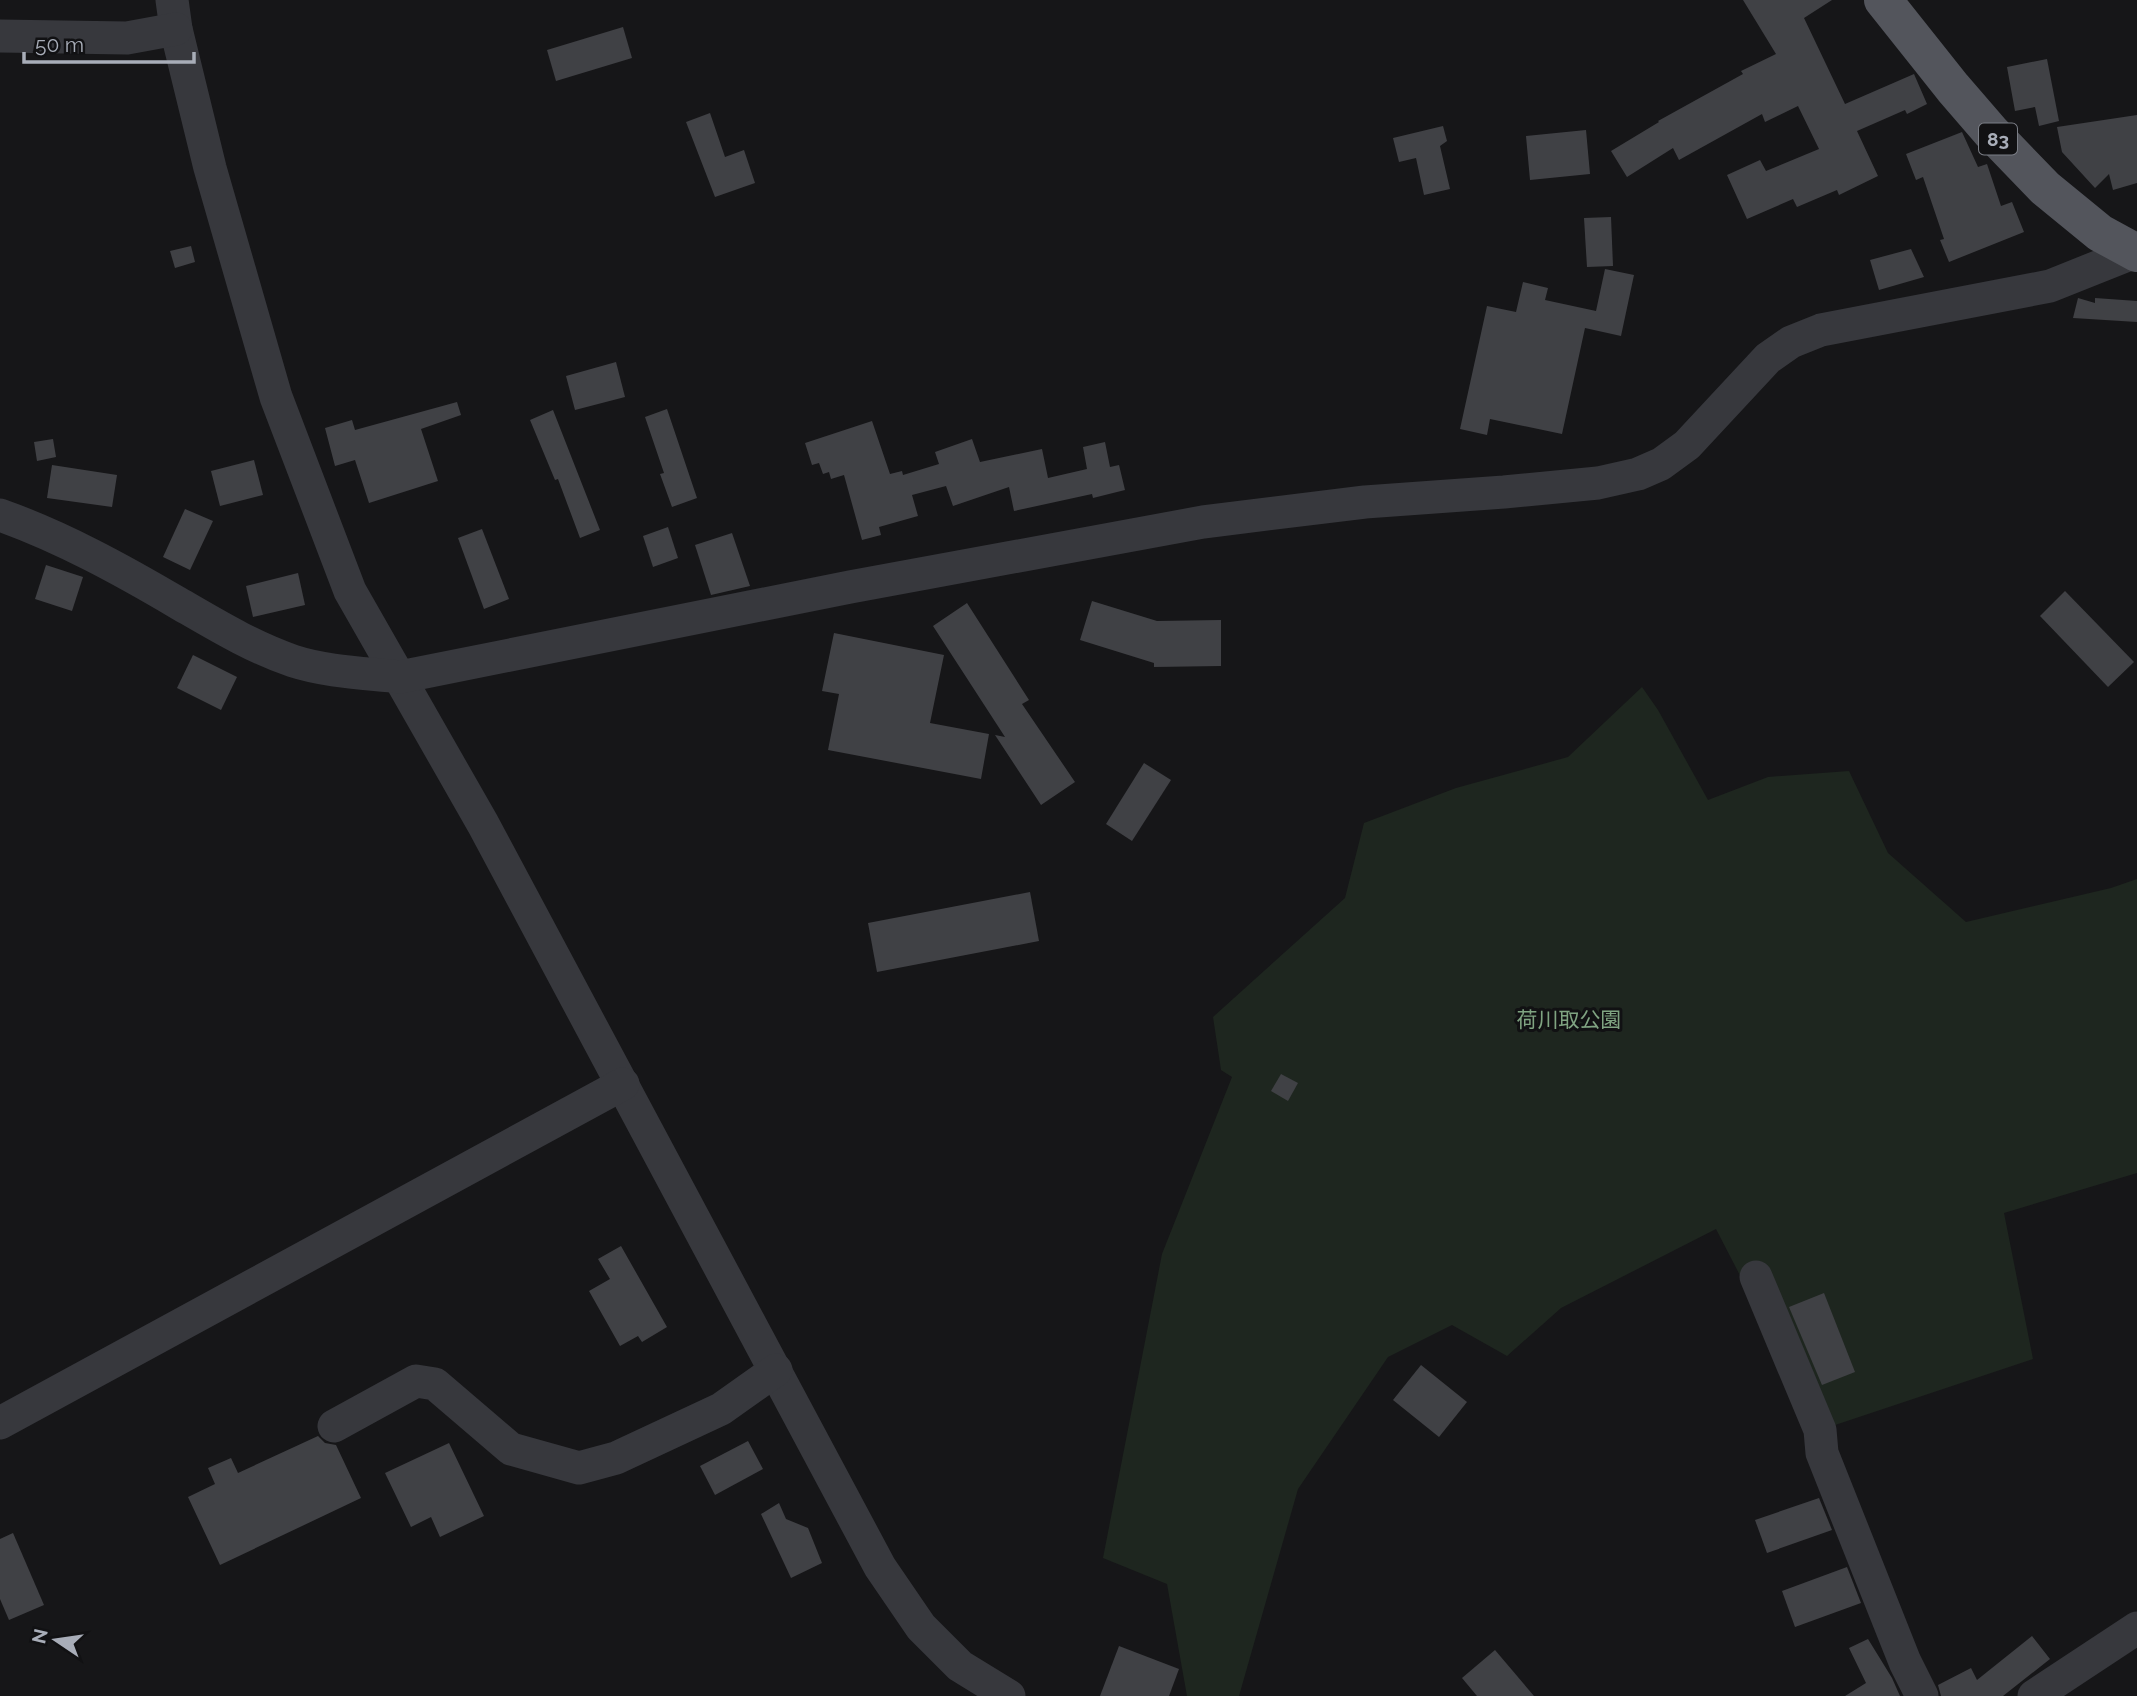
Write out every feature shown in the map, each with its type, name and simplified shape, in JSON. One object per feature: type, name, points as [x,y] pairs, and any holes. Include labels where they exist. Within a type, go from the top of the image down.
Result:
[{"type":"main road","name":"83","points":[[1882,0],[1961,97],[2045,188],[2101,233],[2136,253]]},
{"type":"street","points":[[0,36],[127,38],[174,15],[210,168],[276,397],[350,591],[483,824],[880,1567],[921,1626],[960,1666],[1009,1696]]},
{"type":"street","points":[[0,515],[90,555],[251,644],[295,661],[331,670],[400,677],[850,587],[1203,522],[1365,502],[1598,482],[1638,474],[1661,464],[1687,445],[1768,358],[1791,342],[1821,330],[2050,286],[2136,253]]},
{"type":"street","points":[[0,1423],[623,1084]]},
{"type":"street","points":[[1756,1277],[1819,1430],[1822,1453],[1905,1662],[1923,1696]]},
{"type":"street","points":[[334,1426],[416,1381],[435,1384],[511,1449],[579,1468],[616,1458],[721,1409],[776,1370]]},
{"type":"street","points":[[2034,1696],[2137,1628]]},
{"type":"green space","name":"荷川取公園","points":[[1642,687],[1658,710],[1708,800],[1768,777],[1849,771],[1888,853],[1966,922],[2111,888],[2137,879],[2137,1173],[2004,1213],[2033,1359],[1820,1430],[1716,1229],[1561,1308],[1507,1356],[1452,1325],[1388,1357],[1298,1489],[1239,1696],[1187,1696],[1167,1584],[1103,1558],[1162,1254],[1232,1077],[1221,1070],[1213,1017],[1345,898],[1364,823],[1456,788],[1568,757]]},
{"type":"building","points":[[1743,0],[1832,0],[1804,18],[1845,104],[1914,74],[1927,104],[1907,114],[1905,110],[1857,131],[1878,176],[1839,195],[1837,190],[1797,207],[1793,199],[1747,219],[1727,175],[1760,160],[1766,171],[1819,149],[1798,106],[1765,122],[1762,114],[1679,160],[1673,148],[1627,177],[1611,151],[1658,121],[1743,74],[1741,71],[1776,54]]},
{"type":"building","points":[[623,27],[632,58],[556,81],[547,50]]},
{"type":"building","points":[[2047,59],[2059,121],[2039,126],[2035,107],[2015,111],[2007,67]]},
{"type":"building","points":[[710,113],[725,157],[744,150],[755,183],[715,197],[686,122]]},
{"type":"building","points":[[2137,115],[2137,183],[2113,190],[2109,174],[2095,188],[2062,152],[2057,127]]},
{"type":"building","points":[[1443,126],[1447,141],[1440,146],[1450,189],[1424,195],[1416,158],[1399,162],[1393,138]]},
{"type":"building","points":[[1586,130],[1590,174],[1530,180],[1526,136]]},
{"type":"building","points":[[1962,132],[1978,167],[1987,164],[2001,206],[2012,202],[2024,232],[1949,262],[1940,240],[1944,239],[1923,177],[1916,180],[1906,154]]},
{"type":"building","points":[[1611,217],[1613,266],[1587,267],[1584,218]]},
{"type":"building","points":[[191,246],[195,262],[175,268],[170,251]]},
{"type":"building","points":[[1911,249],[1924,277],[1879,290],[1870,260]]},
{"type":"building","points":[[1605,269],[1634,275],[1621,336],[1585,328],[1562,434],[1490,419],[1487,435],[1460,429],[1487,306],[1516,312],[1523,282],[1548,288],[1545,300],[1596,311]]},
{"type":"building","points":[[2078,298],[2095,303],[2095,298],[2137,301],[2137,322],[2073,318]]},
{"type":"building","points":[[616,362],[625,397],[575,410],[566,376]]},
{"type":"building","points":[[457,402],[461,415],[421,429],[438,481],[369,503],[355,460],[335,466],[325,428],[352,420],[355,430]]},
{"type":"building","points":[[667,409],[697,498],[672,507],[660,474],[664,473],[645,417]]},
{"type":"building","points":[[553,410],[600,530],[580,538],[558,479],[555,480],[530,420]]},
{"type":"building","points":[[872,421],[890,474],[902,471],[903,475],[939,464],[935,452],[972,439],[980,462],[1042,449],[1048,478],[1087,469],[1083,447],[1105,442],[1110,467],[1119,465],[1125,490],[1093,498],[1092,494],[1014,511],[1009,487],[953,506],[946,486],[912,495],[918,516],[879,527],[881,535],[862,540],[844,475],[831,479],[829,472],[823,474],[819,463],[812,465],[805,443]]},
{"type":"building","points":[[53,439],[56,457],[37,461],[34,442]]},
{"type":"building","points":[[254,460],[263,495],[220,506],[211,471]]},
{"type":"building","points":[[52,465],[117,475],[112,507],[47,498]]},
{"type":"building","points":[[185,509],[213,521],[190,570],[163,557]]},
{"type":"building","points":[[668,527],[678,558],[653,567],[643,536]]},
{"type":"building","points":[[482,529],[509,599],[484,609],[458,538]]},
{"type":"building","points":[[732,533],[750,586],[711,595],[695,545]]},
{"type":"building","points":[[46,565],[83,577],[72,611],[35,599]]},
{"type":"building","points":[[298,573],[305,605],[253,617],[246,586]]},
{"type":"building","points":[[2065,591],[2134,662],[2108,687],[2040,616]]},
{"type":"building","points":[[1092,601],[1157,621],[1221,620],[1221,666],[1154,667],[1154,663],[1080,640]]},
{"type":"building","points":[[967,603],[1029,700],[1022,704],[1075,782],[1041,805],[995,735],[1005,737],[933,626]]},
{"type":"building","points":[[834,633],[944,655],[930,723],[989,734],[981,779],[828,750],[839,694],[822,691]]},
{"type":"building","points":[[193,655],[237,677],[221,710],[177,688]]},
{"type":"building","points":[[1144,763],[1171,780],[1132,841],[1106,824]]},
{"type":"building","points":[[1030,892],[1039,941],[877,972],[868,923]]},
{"type":"building","points":[[1281,1074],[1298,1083],[1288,1101],[1271,1091]]},
{"type":"building","points":[[621,1246],[667,1327],[642,1342],[638,1336],[620,1346],[589,1291],[610,1279],[598,1259]]},
{"type":"building","points":[[1824,1293],[1855,1372],[1822,1385],[1789,1307]]},
{"type":"building","points":[[1421,1365],[1467,1402],[1439,1437],[1393,1400]]},
{"type":"building","points":[[318,1436],[325,1443],[336,1445],[361,1498],[220,1565],[188,1497],[215,1484],[208,1468],[231,1458],[238,1473]]},
{"type":"building","points":[[748,1441],[763,1469],[715,1495],[700,1466]]},
{"type":"building","points":[[449,1443],[484,1516],[440,1537],[431,1517],[411,1527],[385,1473]]},
{"type":"building","points":[[1819,1498],[1832,1530],[1767,1553],[1755,1520]]},
{"type":"building","points":[[779,1503],[786,1519],[808,1528],[822,1563],[791,1578],[761,1514]]},
{"type":"building","points":[[13,1533],[44,1605],[9,1620],[0,1599],[0,1539]]},
{"type":"building","points":[[1847,1567],[1861,1603],[1795,1627],[1782,1591]]},
{"type":"building","points":[[2032,1636],[2050,1659],[2003,1696],[1941,1696],[1938,1685],[1971,1668],[1977,1680]]},
{"type":"building","points":[[1868,1639],[1900,1696],[1845,1696],[1866,1683],[1849,1648]]},
{"type":"building","points":[[1119,1646],[1179,1669],[1169,1696],[1100,1696]]},
{"type":"building","points":[[1495,1650],[1534,1696],[1477,1696],[1462,1678]]}]
